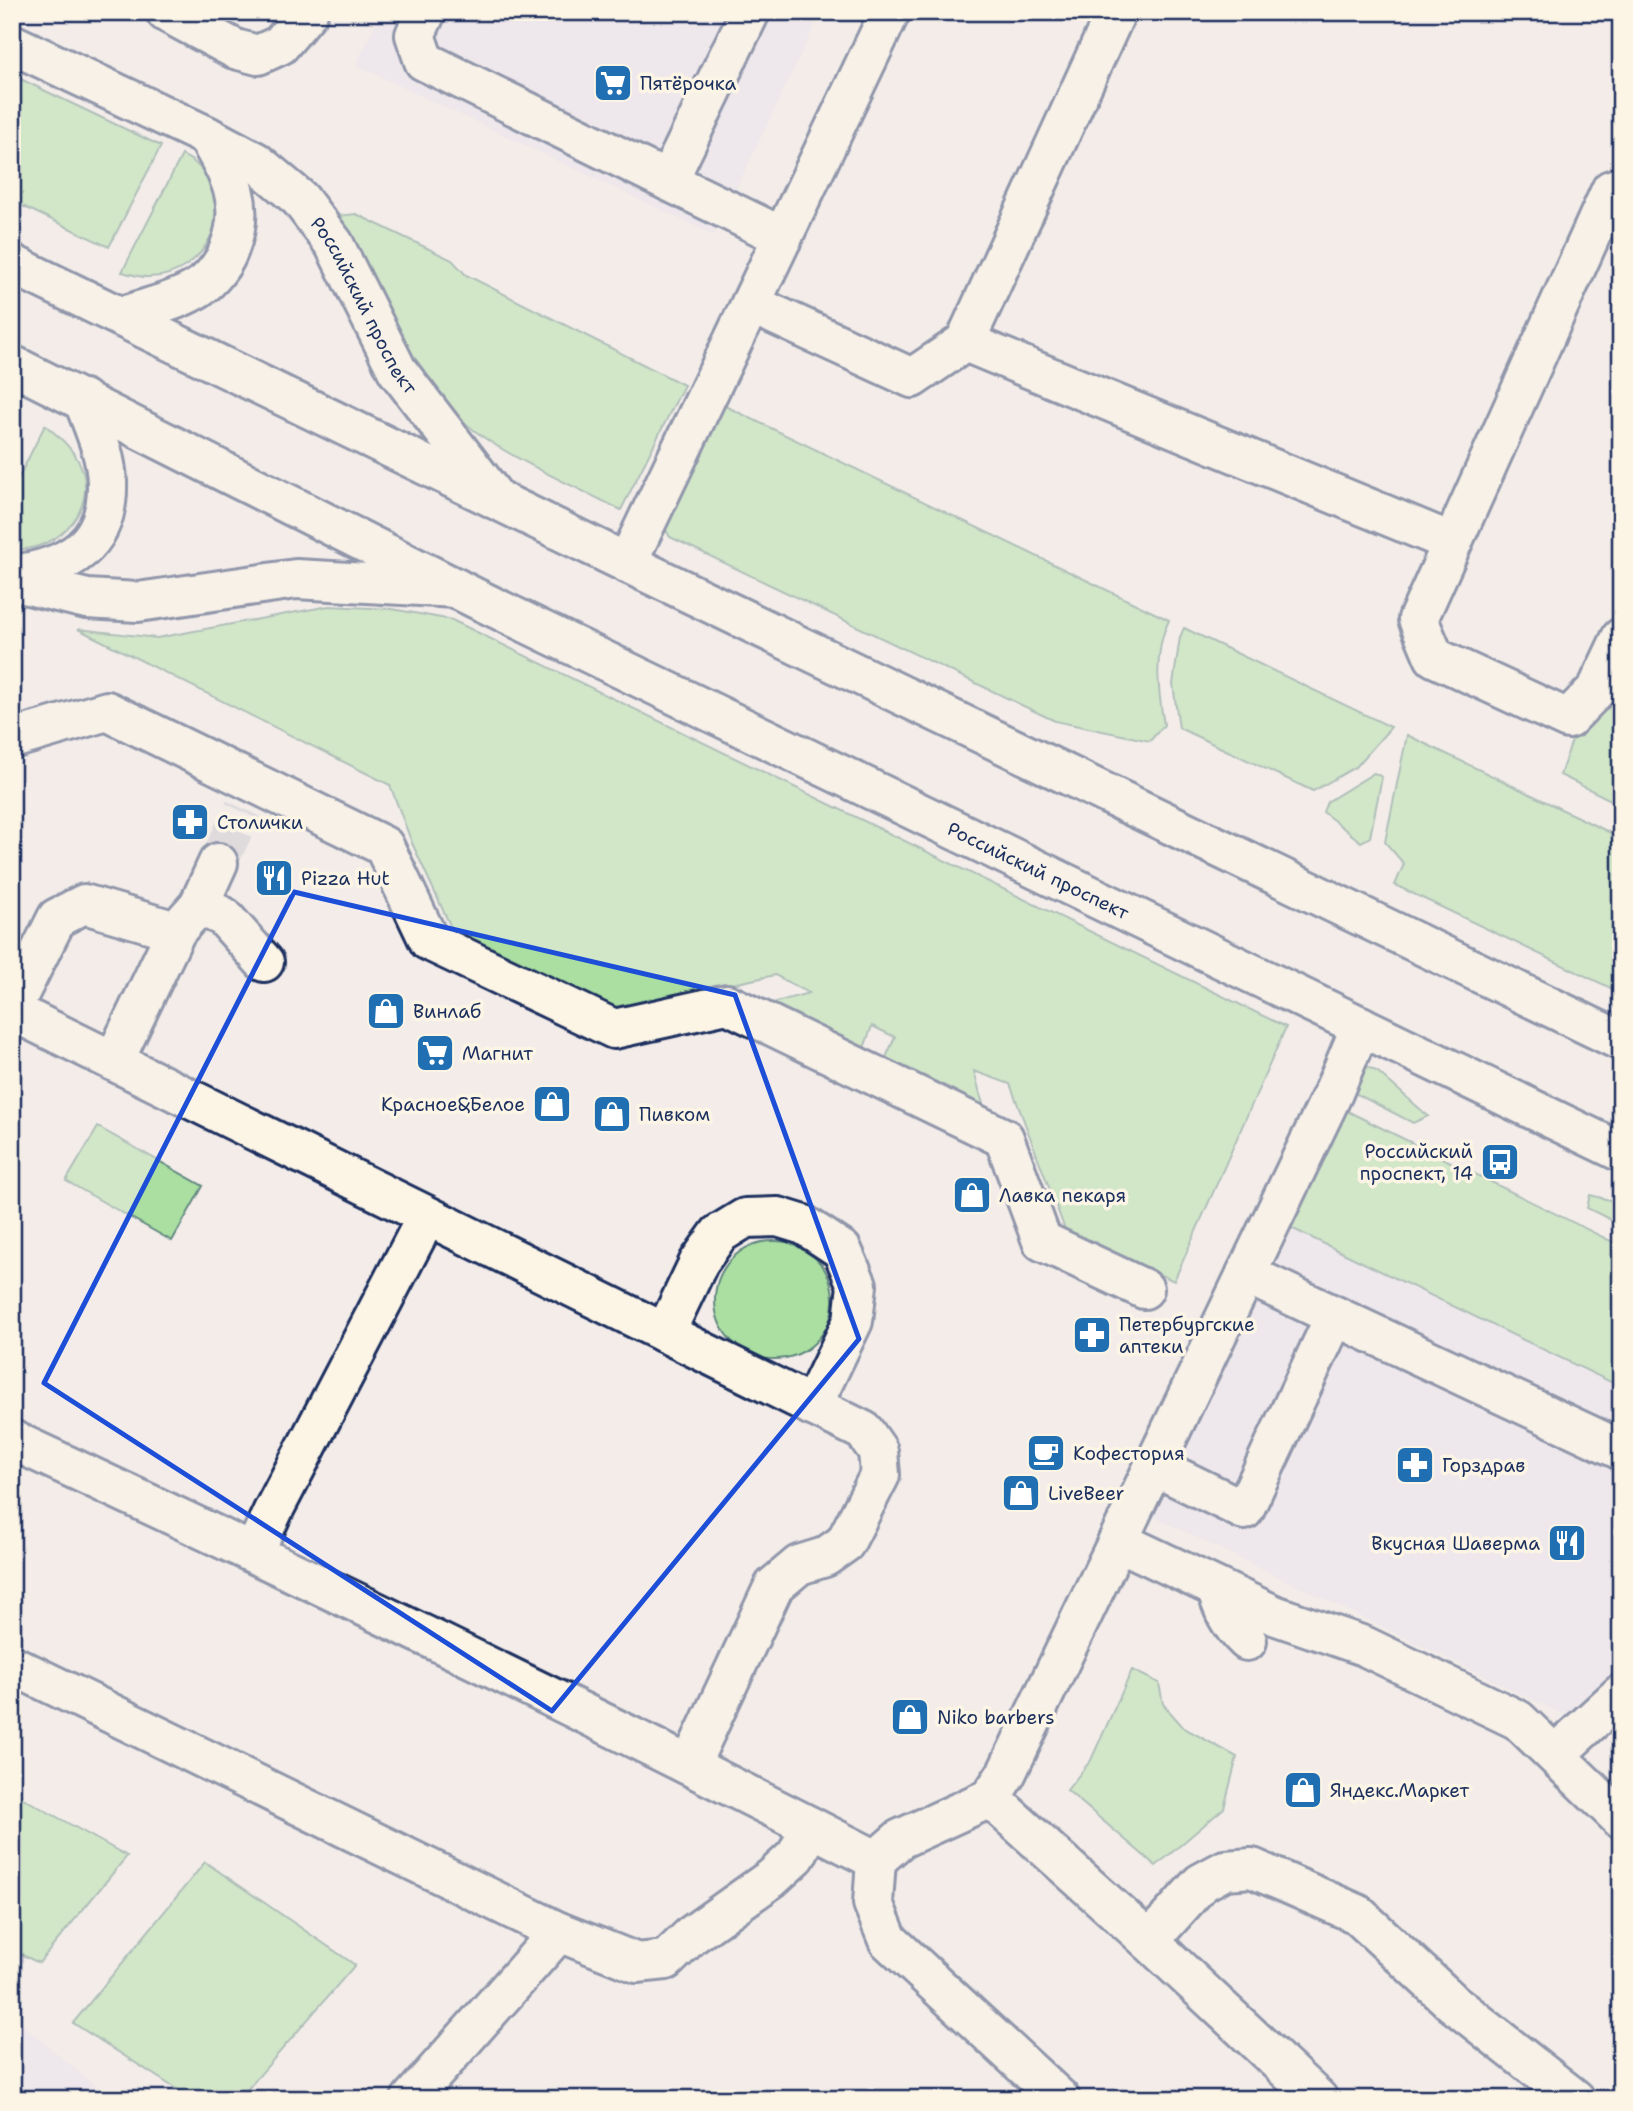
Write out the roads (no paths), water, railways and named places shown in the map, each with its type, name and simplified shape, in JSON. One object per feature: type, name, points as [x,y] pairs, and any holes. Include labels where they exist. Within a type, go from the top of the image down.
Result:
[{"type":"main road","points":[[166,12],[235,49],[258,55],[280,45],[308,12]]},
{"type":"main road","points":[[426,12],[415,35],[424,61],[783,237]]},
{"type":"main road","points":[[668,181],[750,12]]},
{"type":"main road","points":[[627,563],[890,12]]},
{"type":"main road","points":[[751,304],[912,378],[965,342],[1116,12]]},
{"type":"main road","name":"Российский проспект","points":[[12,44],[256,162],[300,199],[334,244],[397,370],[497,500]]},
{"type":"main road","points":[[123,316],[178,298],[204,284],[226,259],[237,230],[236,198],[225,168],[207,136]]},
{"type":"main road","points":[[1621,187],[1611,190],[1418,619],[1434,657],[1568,719],[1597,689],[1621,638]]},
{"type":"main road","name":"Российский проспект","points":[[12,264],[1621,1041]]},
{"type":"main road","points":[[965,342],[1451,542]]},
{"type":"main road","name":"Российский проспект","points":[[22,370],[456,588],[1621,1152]]},
{"type":"main road","name":"Российский проспект","points":[[12,578],[66,562],[89,544],[103,515],[107,482],[100,445],[83,400]]},
{"type":"main road","name":"Российский проспект","points":[[12,578],[86,599],[138,602],[296,579],[456,588]]},
{"type":"main road","points":[[12,739],[107,711],[250,796],[384,846],[429,941],[441,947],[614,1028],[727,1004],[1004,1138],[1042,1241],[1144,1289]]},
{"type":"main road","points":[[114,1061],[218,863]]},
{"type":"main road","points":[[264,962],[224,917],[188,918],[84,904],[57,918],[12,1010],[864,1431],[878,1451],[880,1475],[845,1543],[825,1557],[799,1565],[774,1586],[690,1765]]},
{"type":"main road","points":[[1060,2099],[888,1940],[873,1903],[876,1860],[900,1839],[989,1798],[1006,1774],[1333,1093],[1361,1026]]},
{"type":"main road","points":[[254,1552],[427,1216]]},
{"type":"main road","points":[[665,1333],[699,1262],[719,1234],[745,1218],[778,1217],[804,1225],[842,1250],[857,1285],[853,1321],[812,1406]]},
{"type":"main road","points":[[1245,1274],[1621,1450]]},
{"type":"main road","points":[[1154,1466],[1244,1510],[1335,1316]]},
{"type":"main road","points":[[12,1440],[254,1552],[690,1765],[876,1860]]},
{"type":"main road","points":[[1118,1541],[1274,1615],[1364,1646],[1518,1720],[1621,1819]]},
{"type":"main road","points":[[1216,1588],[1233,1628],[1247,1641]]},
{"type":"main road","points":[[12,1665],[559,1932],[637,1963],[666,1960],[692,1935],[796,1856],[811,1827]]},
{"type":"main road","points":[[1555,1755],[1621,1694]]},
{"type":"main road","points":[[989,1798],[1149,1941],[1318,2099]]},
{"type":"main road","points":[[1149,1941],[1201,1883],[1225,1870],[1252,1868],[1357,1914],[1453,2003],[1574,2099]]},
{"type":"main road","points":[[411,2099],[559,1932]]},
{"type":"tunnel","points":[[218,863],[244,809]]},
{"type":"place","name":"Пятёрочка","points":[[613,83]]},
{"type":"place","name":"Столички","points":[[190,822]]},
{"type":"place","name":"Pizza Hut","points":[[274,878]]},
{"type":"place","name":"Винлаб","points":[[386,1011]]},
{"type":"place","name":"Магнит","points":[[435,1053]]},
{"type":"place","name":"Красное&Белое","points":[[552,1104]]},
{"type":"place","name":"Пивком","points":[[612,1114]]},
{"type":"place","name":"Российский проспект, 14","points":[[1500,1162]]},
{"type":"place","name":"Лавка пекаря","points":[[972,1195]]},
{"type":"place","name":"Петербургские аптеки","points":[[1092,1335]]},
{"type":"place","name":"Кофестория","points":[[1046,1453]]},
{"type":"place","name":"Горздрав","points":[[1415,1465]]},
{"type":"place","name":"LiveBeer","points":[[1021,1493]]},
{"type":"place","name":"Вкусная Шаверма","points":[[1567,1543]]},
{"type":"place","name":"Niko barbers","points":[[910,1717]]},
{"type":"place","name":"Яндекс.Маркет","points":[[1303,1790]]}]
